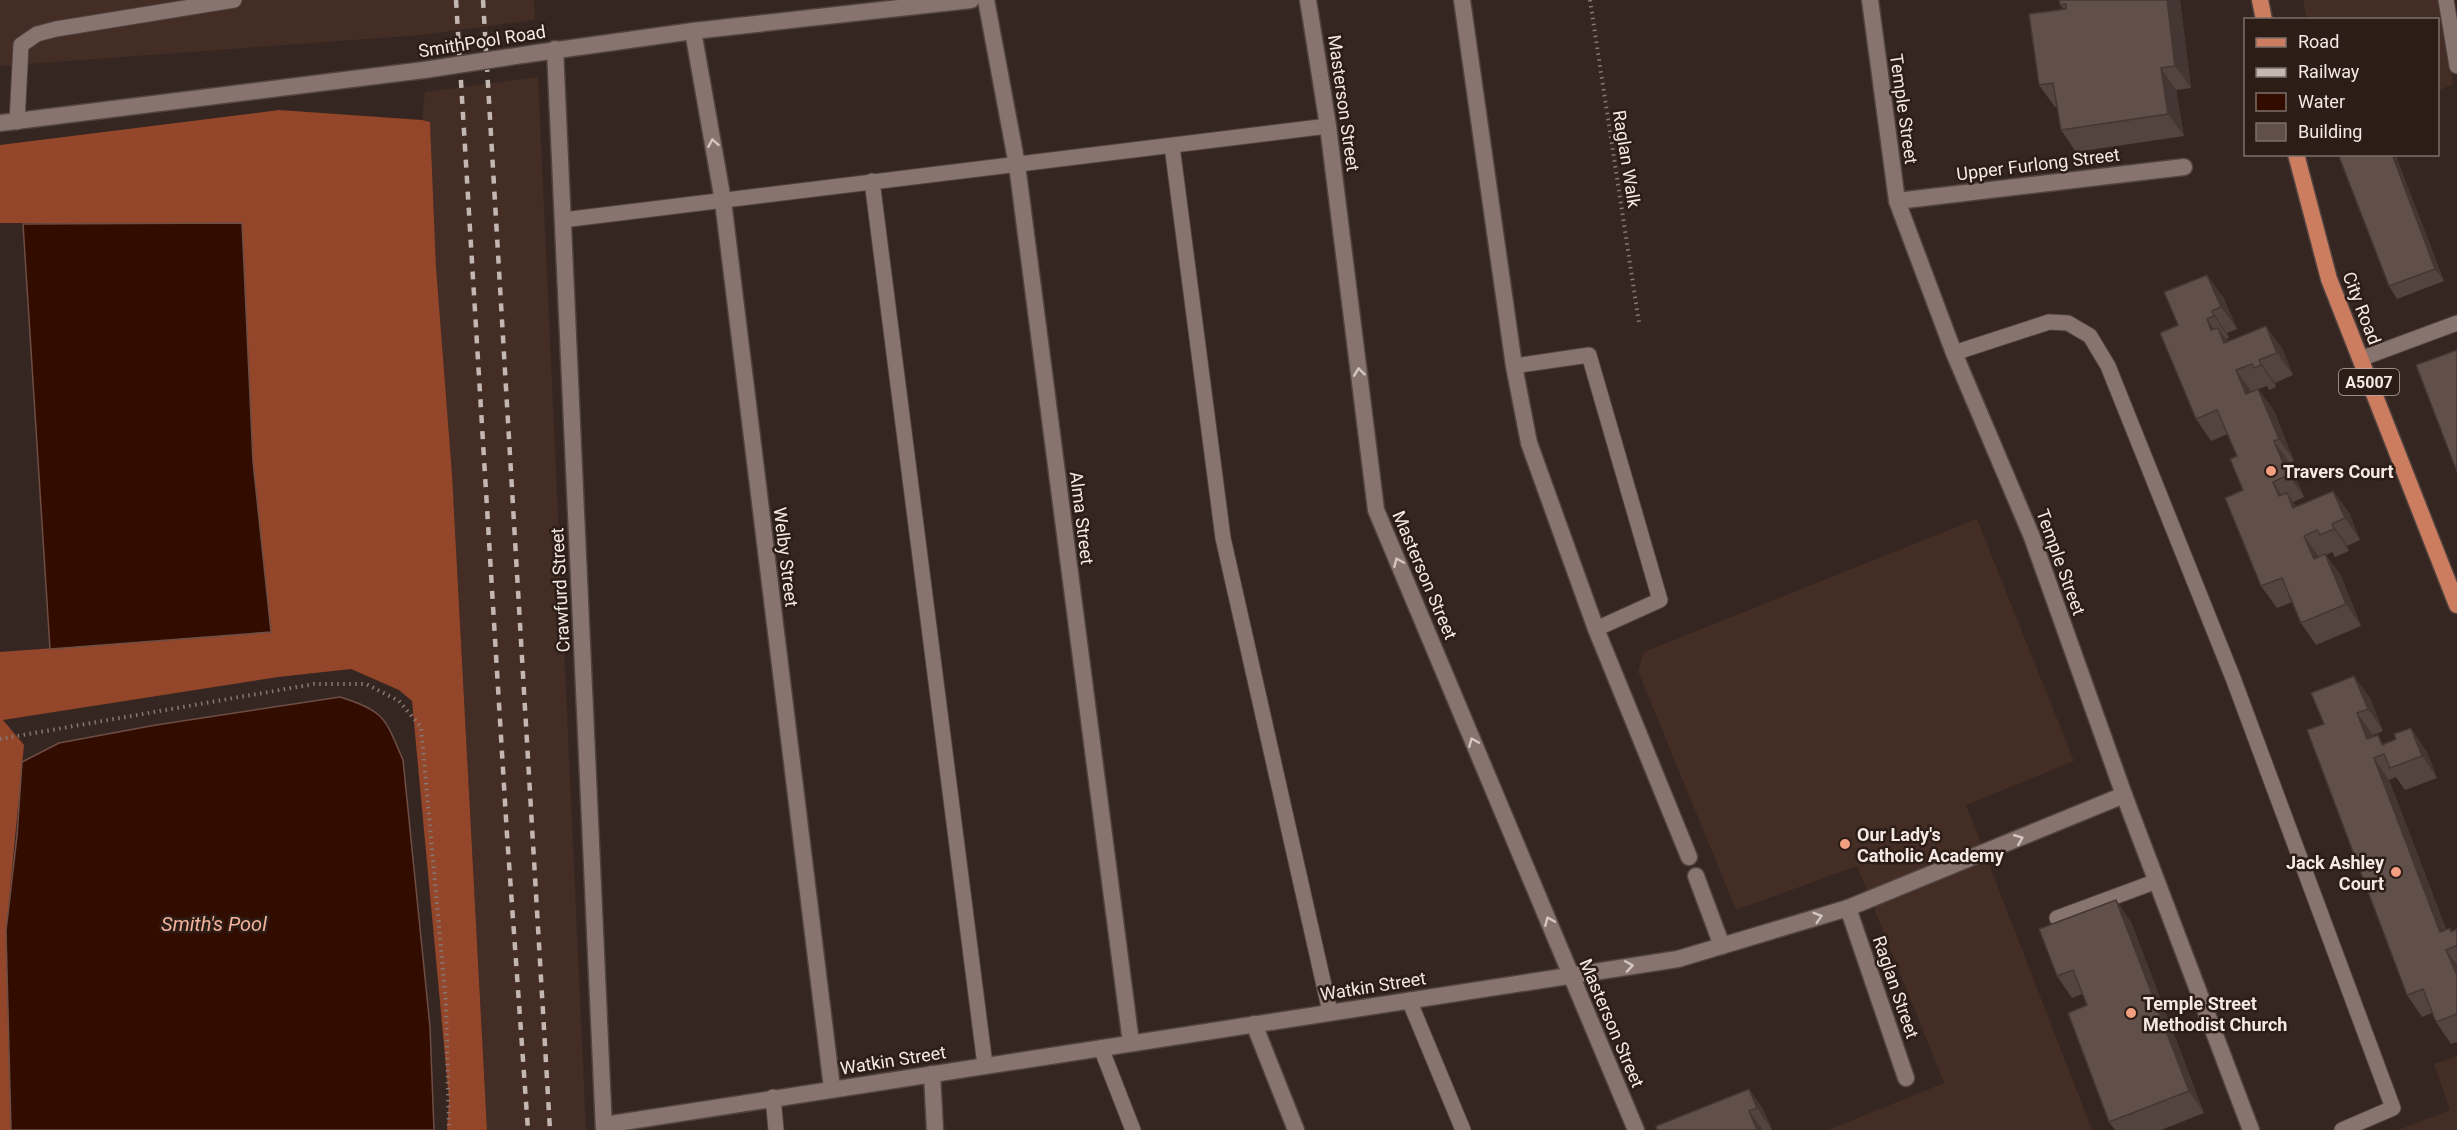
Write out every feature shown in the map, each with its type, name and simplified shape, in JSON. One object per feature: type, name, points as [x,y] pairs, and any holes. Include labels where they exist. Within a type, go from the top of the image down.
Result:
[{"type":"main road","points":[[2260,0],[2264,18]]},
{"type":"main road","name":"City Road","points":[[2297,156],[2329,279],[2457,605]]},
{"type":"street","name":"SmithPool Road","points":[[8,122],[424,70],[555,49],[693,31],[970,0]]},
{"type":"street","name":"Alma Street","points":[[986,0],[1017,165],[1131,1043]]},
{"type":"street","name":"Masterson Street","points":[[1308,0],[1328,126],[1376,510],[1636,1130]]},
{"type":"street","points":[[1462,0],[1514,366],[1529,442],[1537,470],[1596,629],[1689,857]]},
{"type":"street","name":"Temple Street","points":[[1870,0],[1897,201],[1954,353],[2032,537],[2124,795],[2251,1130]]},
{"type":"street","name":"Welby Street","points":[[693,31],[723,201],[832,1089]]},
{"type":"street","name":"Crawfurd Street","points":[[555,49],[604,1127]]},
{"type":"street","name":"Upper Furlong Street","points":[[1897,201],[2184,167]]},
{"type":"street","name":"Watkin Street","points":[[604,1127],[773,1097],[1678,958],[1848,908],[2124,795]]},
{"type":"street","points":[[1696,876],[1722,946]]},
{"type":"street","name":"Raglan Street","points":[[1848,908],[1906,1078]]},
{"type":"street","points":[[1254,1024],[1296,1130]]},
{"type":"street","points":[[932,1074],[935,1130]]},
{"type":"lane","points":[[8,122],[21,45],[37,34],[234,0]]},
{"type":"lane","points":[[2446,0],[2457,66]]},
{"type":"lane","points":[[563,220],[1328,126]]},
{"type":"lane","points":[[1172,146],[1222,538],[1330,1012]]},
{"type":"lane","points":[[872,181],[986,1065]]},
{"type":"lane","points":[[1954,353],[2049,322],[2068,323],[2090,336],[2108,366],[2233,678],[2393,1108],[2342,1130]]},
{"type":"lane","points":[[2360,358],[2457,323]]},
{"type":"lane","points":[[1514,366],[1589,355],[1660,600],[1596,629]]},
{"type":"lane","points":[[2057,918],[2157,881]]},
{"type":"lane","points":[[1409,1000],[1463,1130]]},
{"type":"lane","points":[[1101,1047],[1133,1130]]},
{"type":"lane","points":[[773,1097],[776,1130]]},
{"type":"path","name":"Raglan Walk","points":[[1590,0],[1639,323]]},
{"type":"path","points":[[0,739],[314,684],[366,684],[399,701],[421,728],[446,1004],[449,1130]]},
{"type":"shaded area","points":[[0,0],[534,0],[535,20],[422,35],[0,66]]},
{"type":"shaded area","points":[[2303,0],[2440,0],[2453,84],[2439,91],[2439,18],[2307,18]]},
{"type":"shaded area","points":[[538,77],[586,1130],[487,1130],[452,474],[436,267],[430,123],[422,120],[425,92]]},
{"type":"shaded area","points":[[279,110],[430,122],[436,267],[452,474],[487,1130],[447,1130],[449,1099],[412,701],[399,690],[351,669],[278,677],[3,720],[24,745],[6,931],[11,1130],[0,1130],[0,652],[271,632],[253,462],[242,223],[0,223],[0,145]]},
{"type":"shaded area","name":"Our Lady's Catholic Academy","points":[[1977,519],[2074,761],[1966,805],[2092,1130],[1828,1130],[1944,1083],[1857,866],[1736,910],[1638,671],[1644,652]]},
{"type":"shaded area","points":[[2457,1056],[2457,1130],[2398,1130],[2450,1110],[2434,1064]]},
{"type":"water","points":[[242,223],[253,462],[271,632],[50,649],[23,224]]},
{"type":"water","name":"Smith's Pool","points":[[340,697],[366,707],[382,718],[403,760],[430,1027],[434,1130],[11,1130],[6,931],[17,836],[22,762],[59,743],[156,725]]},
{"type":"building","points":[[2059,0],[2167,0],[2175,66],[2161,68],[2168,114],[2061,130],[2053,83],[2039,85],[2029,14],[2066,9],[2066,4],[2060,5]]},
{"type":"building","points":[[2339,156],[2393,156],[2435,269],[2389,286]]},
{"type":"building","name":"Travers Court","points":[[2207,275],[2221,307],[2212,311],[2214,316],[2207,319],[2211,330],[2218,328],[2224,343],[2266,326],[2277,353],[2259,360],[2261,365],[2254,368],[2252,364],[2236,370],[2246,394],[2258,389],[2279,439],[2274,441],[2288,475],[2273,482],[2279,496],[2287,493],[2293,508],[2333,491],[2345,518],[2332,524],[2334,529],[2320,535],[2317,530],[2304,536],[2314,559],[2325,554],[2346,604],[2301,623],[2282,578],[2261,586],[2225,498],[2243,490],[2230,459],[2237,456],[2217,410],[2196,419],[2160,333],[2178,325],[2164,292]]},
{"type":"building","points":[[2457,350],[2457,472],[2416,365]]},
{"type":"building","name":"Jack Ashley Court","points":[[2354,676],[2368,709],[2357,713],[2367,739],[2378,735],[2382,745],[2396,739],[2394,734],[2411,728],[2422,756],[2390,768],[2384,754],[2374,758],[2440,932],[2450,928],[2451,932],[2457,929],[2457,948],[2456,946],[2446,950],[2457,975],[2457,1014],[2436,1022],[2423,989],[2407,995],[2307,730],[2324,724],[2311,693]]},
{"type":"building","name":"Temple Street Methodist Church","points":[[2116,900],[2189,1091],[2109,1122],[2068,1013],[2087,1005],[2073,970],[2057,976],[2039,929]]},
{"type":"building","points":[[1749,1089],[1757,1108],[1749,1111],[1757,1130],[1657,1130],[1656,1126]]},
{"type":"railway","points":[[456,0],[507,835],[528,1130]]},
{"type":"railway","points":[[483,0],[550,1130]]},
{"type":"place","name":"Travers Court","points":[[2271,471]]},
{"type":"place","name":"Our Lady's Catholic Academy","points":[[1845,844]]},
{"type":"place","name":"Jack Ashley Court","points":[[2396,872]]},
{"type":"place","name":"Temple Street Methodist Church","points":[[2131,1013]]}]
